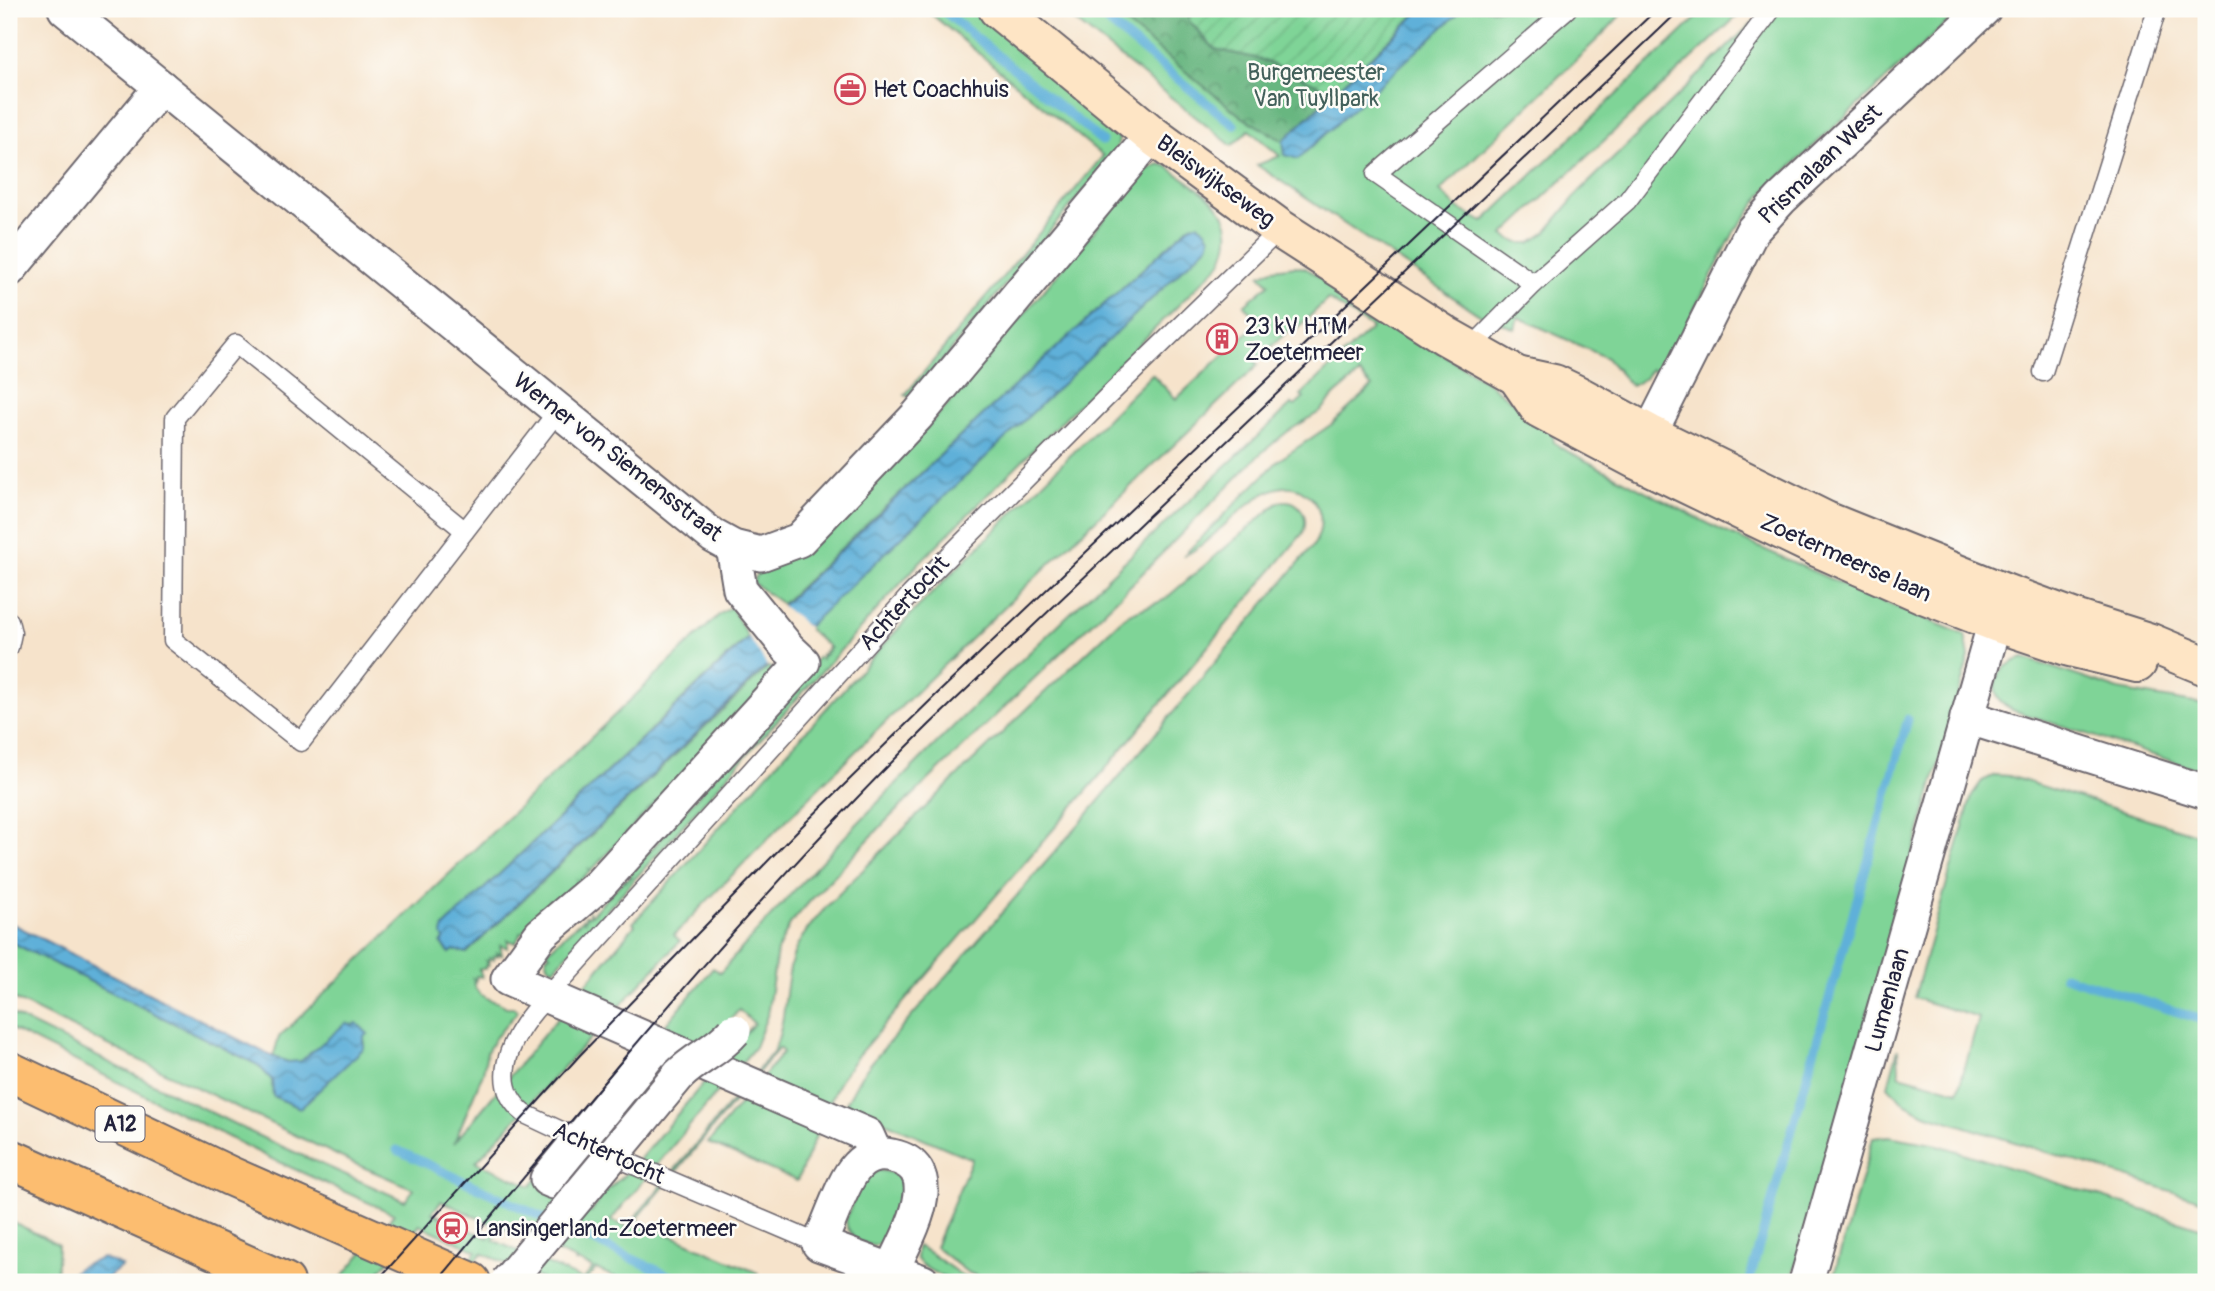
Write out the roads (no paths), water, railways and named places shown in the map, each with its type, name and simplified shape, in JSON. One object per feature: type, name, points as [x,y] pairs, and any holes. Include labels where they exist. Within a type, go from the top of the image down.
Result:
[{"type":"highway","name":"A12","points":[[9,1072],[230,1176],[471,1282]]},
{"type":"highway","points":[[9,1159],[285,1282]]},
{"type":"street","name":"Werner von Siemensstraat","points":[[65,9],[713,536],[733,547],[761,554],[799,540],[917,416],[1152,135]]},
{"type":"street","name":"Bleiswijkseweg","points":[[998,9],[1152,135],[1280,229],[1458,343]]},
{"type":"street","name":"Prismalaan West","points":[[1643,447],[1752,231],[1781,199],[1984,9]]},
{"type":"street","points":[[9,270],[161,88]]},
{"type":"street","name":"Zoetermeerse laan","points":[[1458,343],[1517,376],[1555,384],[1643,447],[1826,521],[2003,609],[2078,620],[2151,643],[2206,668]]},
{"type":"street","points":[[733,547],[740,589],[788,648],[803,662],[600,884],[541,934],[508,979],[659,1044],[700,1072],[867,1135],[876,1155]]},
{"type":"street","name":"Lumenlaan","points":[[1807,1282],[1967,717],[1990,639],[2003,609]]},
{"type":"street","points":[[1967,717],[2206,792]]},
{"type":"street","points":[[507,1282],[620,1157],[679,1075],[722,1044],[741,1022],[751,1030],[734,1051],[724,1043],[700,1072]]},
{"type":"street","points":[[554,1182],[547,1179],[579,1140],[624,1101],[659,1044]]},
{"type":"street","points":[[892,1270],[920,1204],[922,1184],[916,1171],[904,1160],[876,1155],[860,1163],[852,1172],[819,1244],[923,1282]]},
{"type":"lane","points":[[1534,284],[1376,174],[1567,9]]},
{"type":"lane","points":[[1458,343],[1534,284],[1627,201],[1772,9]]},
{"type":"lane","points":[[2043,372],[2157,9]]},
{"type":"lane","name":"Achtertocht","points":[[819,1244],[525,1114],[515,1104],[507,1089],[506,1064],[510,1046],[528,1018],[911,594],[1105,399],[1280,229]]},
{"type":"lane","points":[[465,531],[236,344],[175,418],[173,640],[301,742],[465,531],[558,411]]},
{"type":"lane","points":[[9,621],[12,633],[9,648]]},
{"type":"water","points":[[1422,9],[1463,9],[1298,159],[1285,155],[1283,141]]},
{"type":"water","points":[[1198,224],[1206,230],[1210,238],[1208,245],[466,953],[454,950],[450,953],[441,943],[444,940],[444,927],[985,413],[1191,225]]},
{"type":"water","points":[[9,922],[273,1057],[288,1062],[301,1061],[346,1023],[357,1023],[368,1034],[364,1036],[364,1048],[300,1108],[273,1096],[272,1080],[258,1065],[9,941]]},
{"type":"water","points":[[102,1258],[122,1266],[102,1282],[62,1282],[79,1267]]},
{"type":"waterway","points":[[941,9],[1102,141]]},
{"type":"waterway","points":[[1092,9],[1234,125]]},
{"type":"waterway","points":[[1749,1282],[1908,719]]},
{"type":"waterway","points":[[2064,976],[2206,1021]]},
{"type":"waterway","points":[[397,1150],[548,1220]]},
{"type":"waterway","points":[[561,1226],[683,1282]]},
{"type":"tram line","points":[[376,1282],[580,1055],[797,831],[939,692],[1657,9]]},
{"type":"tram line","points":[[437,1282],[676,998],[864,791],[929,725],[1681,9]]},
{"type":"place","name":"Het Coachhuis","points":[[850,89]]},
{"type":"place","name":"23 kV HTM Zoetermeer","points":[[1222,339]]},
{"type":"place","name":"Lansingerland-Zoetermeer","points":[[452,1228]]},
{"type":"park label","name":"Burgemeester Van Tuyllpark","points":[[1316,85]]}]
